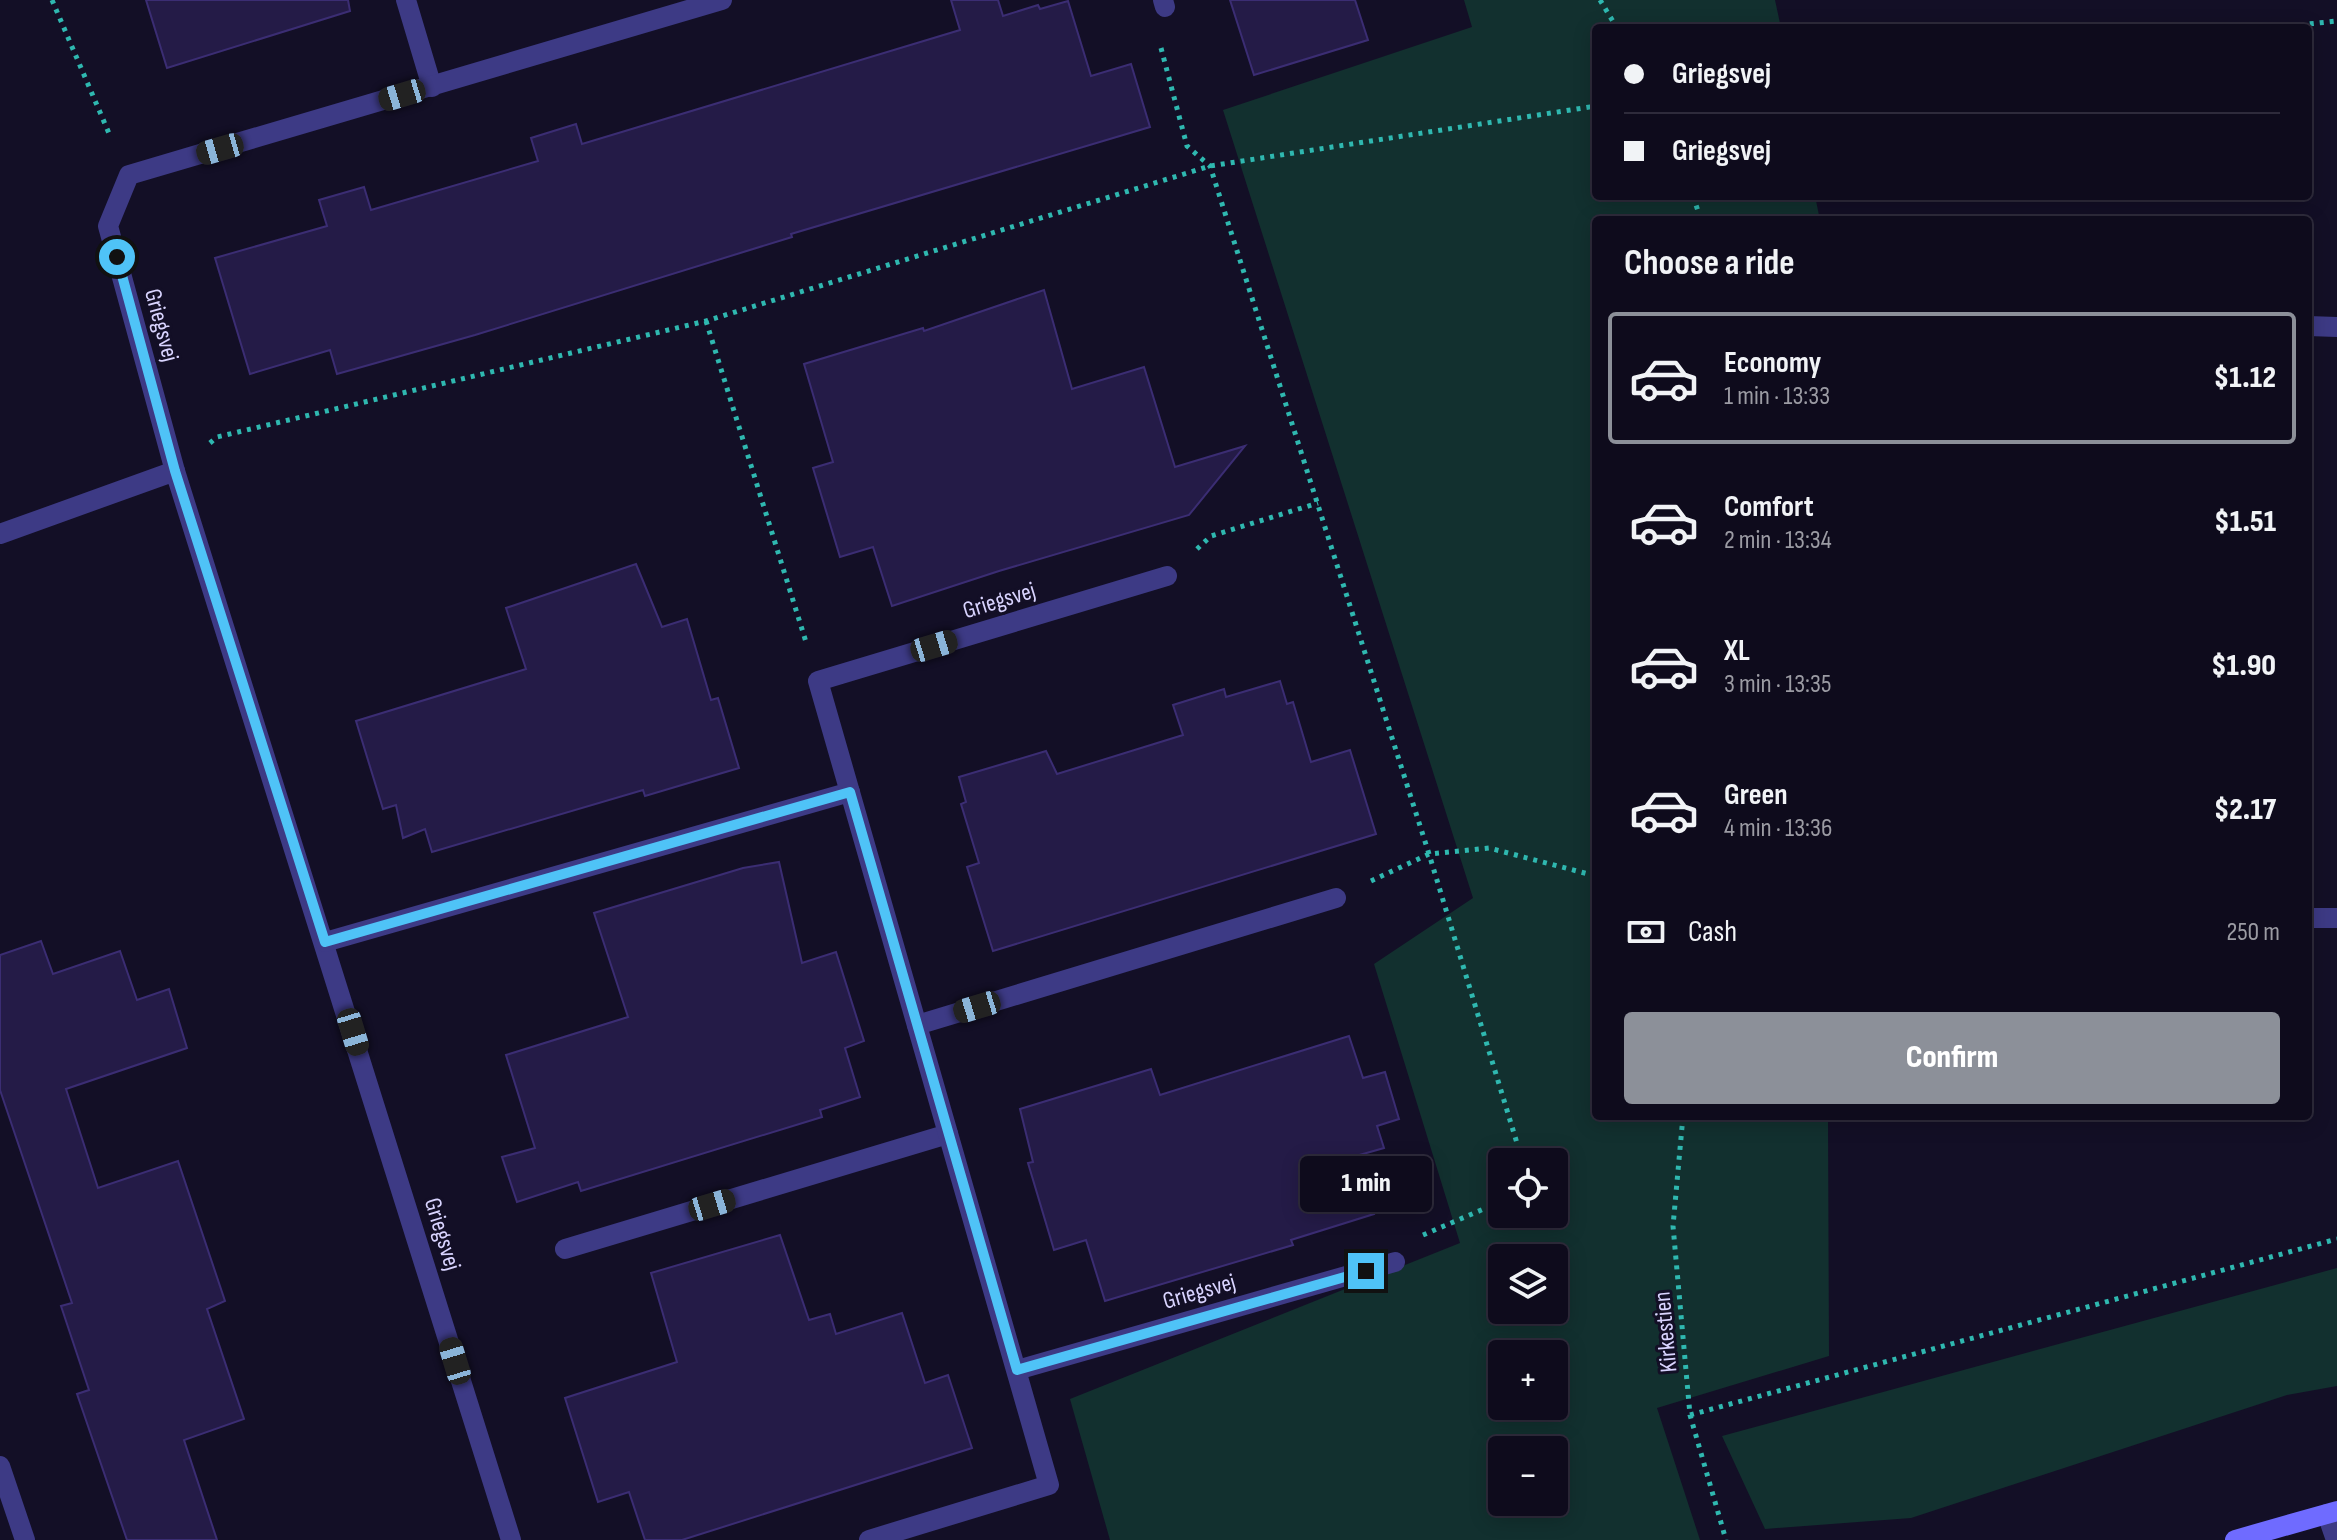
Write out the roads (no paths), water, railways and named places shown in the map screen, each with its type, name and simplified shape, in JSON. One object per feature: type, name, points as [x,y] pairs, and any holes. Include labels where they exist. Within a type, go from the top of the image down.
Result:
[{"type":"street","points":[[406,0],[432,87],[722,0]]},
{"type":"street","name":"Griegsvej","points":[[432,87],[129,175],[108,226],[175,471],[511,1540]]},
{"type":"street","points":[[2312,326],[2337,327]]},
{"type":"street","points":[[0,534],[175,471]]},
{"type":"street","name":"Griegsvej","points":[[850,792],[818,681],[1167,576]]},
{"type":"street","points":[[325,942],[850,792],[1049,1485],[869,1540]]},
{"type":"street","points":[[917,1025],[1336,898]]},
{"type":"street","points":[[2312,918],[2337,918]]},
{"type":"street","points":[[565,1249],[948,1134]]},
{"type":"street","name":"Griegsvej","points":[[1017,1370],[1395,1262]]},
{"type":"street","points":[[0,1466],[25,1540]]},
{"type":"street","points":[[2235,1540],[2332,1512],[2336,1540]]}]
